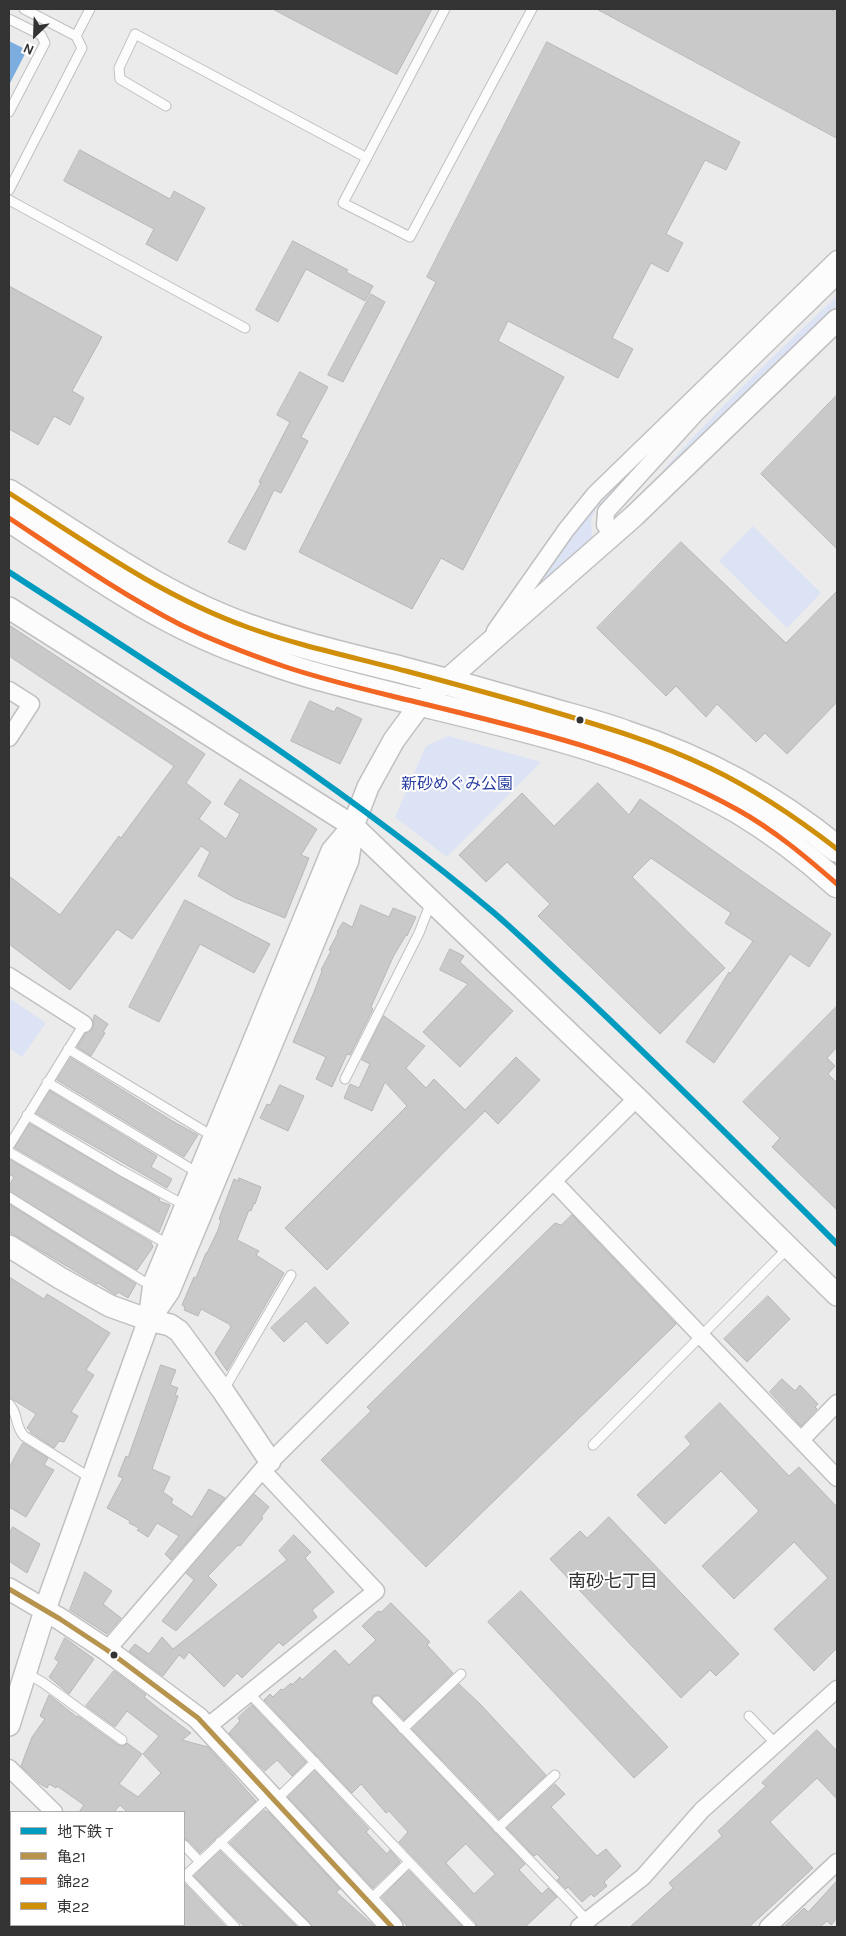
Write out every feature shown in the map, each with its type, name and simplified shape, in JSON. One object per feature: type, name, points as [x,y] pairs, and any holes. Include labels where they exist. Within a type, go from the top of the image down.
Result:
[{"type":"main road","points":[[9,474],[117,560]]},
{"type":"main road","points":[[9,493],[186,600],[245,626],[301,645],[447,682],[626,734],[670,750],[752,790],[782,807],[837,849]]},
{"type":"main road","points":[[9,518],[114,586],[175,622],[241,651],[326,679],[422,702],[562,740],[659,773],[752,819],[796,849],[837,884]]},
{"type":"main road","points":[[9,535],[114,586]]},
{"type":"street","points":[[479,653],[566,530],[595,494],[837,259]]},
{"type":"street","points":[[613,535],[605,525],[606,512],[695,414],[837,276]]},
{"type":"street","points":[[149,1320],[169,1291],[348,860],[353,826],[378,765],[394,740],[422,702],[613,535],[837,320]]},
{"type":"street","points":[[9,608],[353,826],[637,1098],[837,1295]]},
{"type":"street","points":[[9,690],[31,704],[9,738]]},
{"type":"street","points":[[9,1725],[45,1610],[149,1320],[154,1283],[332,851],[353,826]]},
{"type":"street","points":[[9,976],[84,1024]]},
{"type":"street","points":[[107,1650],[266,1466],[637,1098]]},
{"type":"street","points":[[554,1182],[837,1478]]},
{"type":"street","points":[[9,1246],[110,1306],[149,1320],[170,1325],[179,1331],[223,1391],[266,1466],[376,1591],[207,1727]]},
{"type":"street","points":[[802,1440],[837,1403]]},
{"type":"street","points":[[9,1589],[107,1650],[207,1727],[368,1902],[384,1922]]},
{"type":"street","points":[[583,1924],[643,1877],[702,1810],[837,1689]]},
{"type":"street","points":[[9,1768],[53,1811]]},
{"type":"street","points":[[768,1927],[837,1862]]},
{"type":"lane","points":[[9,190],[82,48],[76,36],[24,9]]},
{"type":"lane","points":[[76,36],[90,9]]},
{"type":"lane","points":[[446,9],[343,203],[410,237],[532,9]]},
{"type":"lane","points":[[9,19],[41,35],[45,43],[9,112]]},
{"type":"lane","points":[[166,106],[120,79],[119,68],[135,34],[367,158]]},
{"type":"lane","points":[[9,200],[245,328]]},
{"type":"lane","points":[[345,1079],[432,902]]},
{"type":"lane","points":[[9,1146],[84,1024]]},
{"type":"lane","points":[[68,1049],[214,1137]]},
{"type":"lane","points":[[47,1082],[198,1174]]},
{"type":"lane","points":[[27,1115],[120,1170],[186,1206]]},
{"type":"lane","points":[[9,1152],[169,1245]]},
{"type":"lane","points":[[9,1197],[143,1281],[154,1283]]},
{"type":"lane","points":[[593,1445],[789,1247]]},
{"type":"lane","points":[[223,1391],[291,1275]]},
{"type":"lane","points":[[9,1404],[13,1409],[18,1430],[24,1436],[92,1479]]},
{"type":"lane","points":[[26,1672],[122,1740]]},
{"type":"lane","points":[[404,1729],[461,1674]]},
{"type":"lane","points":[[249,1692],[471,1927]]},
{"type":"lane","points":[[377,1701],[498,1828],[583,1924]]},
{"type":"lane","points":[[749,1716],[776,1744]]},
{"type":"lane","points":[[235,1927],[185,1876],[220,1842],[315,1762]]},
{"type":"lane","points":[[498,1828],[555,1775]]},
{"type":"lane","points":[[220,1842],[306,1927]]},
{"type":"lane","points":[[185,1846],[200,1862]]},
{"type":"lane","points":[[368,1902],[409,1862]]},
{"type":"green space","points":[[837,296],[837,308],[632,507],[705,425],[757,372]]},
{"type":"green space","points":[[646,451],[649,454],[596,509],[591,519],[592,539],[529,596],[579,523]]},
{"type":"green space","points":[[753,526],[821,593],[787,628],[719,561]]},
{"type":"green space","name":"新砂めぐみ公園","points":[[448,736],[541,762],[447,857],[395,817],[426,746]]},
{"type":"green space","points":[[9,998],[46,1023],[22,1057],[9,1048]]},
{"type":"water","points":[[9,41],[27,50],[9,85]]},
{"type":"building","points":[[273,9],[432,9],[397,74]]},
{"type":"building","points":[[597,9],[830,9],[837,12],[837,138]]},
{"type":"building","points":[[547,42],[740,142],[726,170],[705,160],[666,234],[683,243],[668,272],[651,263],[612,338],[633,349],[618,378],[508,321],[498,341],[564,377],[463,570],[441,558],[412,609],[299,552],[436,282],[427,277]]},
{"type":"building","points":[[80,150],[170,199],[174,191],[205,208],[177,261],[146,244],[154,229],[64,181]]},
{"type":"building","points":[[293,241],[348,270],[346,272],[373,286],[365,301],[306,269],[278,322],[256,310]]},
{"type":"building","points":[[9,286],[102,337],[72,391],[84,398],[70,425],[54,416],[38,445],[9,429]]},
{"type":"building","points":[[371,294],[385,302],[343,382],[328,375]]},
{"type":"building","points":[[300,372],[328,387],[301,437],[308,441],[281,493],[274,490],[245,550],[228,542],[261,483],[259,482],[290,422],[277,415]]},
{"type":"building","points":[[837,395],[837,549],[761,474]]},
{"type":"building","points":[[681,542],[786,643],[837,591],[837,702],[787,754],[765,733],[756,742],[717,704],[706,717],[676,686],[666,696],[597,628]]},
{"type":"building","points":[[9,625],[205,754],[186,783],[211,802],[199,819],[226,839],[240,814],[224,804],[240,779],[317,829],[301,855],[309,858],[285,918],[235,898],[198,876],[210,852],[201,846],[132,939],[117,929],[70,990],[9,944],[9,876],[60,915],[119,836],[121,838],[174,766],[9,656]]},
{"type":"building","points":[[310,701],[334,712],[337,707],[362,719],[340,764],[291,741]]},
{"type":"building","points":[[598,783],[629,815],[640,799],[831,934],[809,967],[790,954],[714,1063],[686,1042],[729,972],[730,974],[753,941],[725,923],[731,913],[651,858],[632,877],[725,968],[660,1034],[538,916],[550,904],[507,862],[486,882],[459,855],[522,793],[554,826]]},
{"type":"building","points":[[185,900],[270,944],[254,973],[200,944],[159,1022],[129,1007]]},
{"type":"building","points":[[361,905],[389,917],[393,908],[416,917],[407,936],[393,957],[371,1007],[373,1009],[350,1055],[347,1054],[332,1087],[316,1079],[326,1057],[293,1042],[337,932],[343,922],[352,927]]},
{"type":"building","points":[[450,949],[464,956],[460,962],[513,1011],[460,1067],[423,1032],[468,984],[440,970]]},
{"type":"building","points":[[837,1006],[837,1047],[827,1058],[835,1066],[828,1074],[837,1083],[837,1210],[772,1147],[780,1138],[743,1102]]},
{"type":"building","points":[[95,1015],[108,1024],[103,1032],[105,1033],[91,1056],[77,1047],[85,1034],[93,1029]]},
{"type":"building","points":[[384,1016],[425,1046],[406,1068],[426,1088],[434,1079],[465,1110],[516,1057],[540,1080],[498,1124],[485,1111],[327,1270],[285,1228],[407,1106],[385,1082],[372,1111],[344,1098],[350,1084],[359,1088],[370,1064],[362,1060]]},
{"type":"building","points":[[71,1058],[198,1135],[184,1157],[57,1080]]},
{"type":"building","points":[[280,1085],[304,1096],[288,1131],[260,1118],[267,1104],[270,1105]]},
{"type":"building","points":[[50,1091],[157,1156],[151,1167],[172,1179],[167,1188],[36,1113]]},
{"type":"building","points":[[30,1124],[160,1199],[159,1201],[170,1205],[159,1232],[15,1148]]},
{"type":"building","points":[[9,1159],[151,1242],[153,1247],[137,1270],[9,1191],[9,1186],[14,1177],[9,1174]]},
{"type":"building","points":[[239,1178],[261,1187],[255,1204],[251,1211],[249,1210],[237,1240],[259,1251],[256,1255],[284,1273],[227,1371],[215,1353],[231,1327],[229,1324],[201,1309],[198,1316],[184,1310],[185,1307],[182,1305],[218,1230],[221,1220],[219,1219],[234,1179],[239,1181]]},
{"type":"building","points":[[9,1204],[136,1284],[128,1298],[118,1292],[116,1295],[9,1232]]},
{"type":"building","points":[[572,1215],[676,1324],[426,1567],[321,1460],[371,1411],[367,1407],[555,1223],[561,1225]]},
{"type":"building","points":[[9,1277],[44,1299],[47,1294],[110,1333],[86,1370],[94,1375],[71,1412],[78,1416],[64,1442],[59,1441],[54,1448],[27,1428],[36,1414],[9,1397]]},
{"type":"building","points":[[315,1287],[349,1323],[327,1344],[306,1321],[284,1342],[271,1328]]},
{"type":"building","points":[[768,1296],[790,1319],[747,1362],[724,1339]]},
{"type":"building","points":[[161,1365],[176,1370],[170,1385],[178,1388],[175,1395],[178,1396],[152,1469],[170,1477],[163,1492],[173,1499],[171,1503],[192,1517],[209,1489],[225,1498],[171,1560],[165,1554],[179,1536],[157,1523],[148,1537],[137,1530],[139,1528],[129,1523],[130,1521],[107,1508],[123,1478],[118,1476],[126,1456],[128,1457]]},
{"type":"building","points":[[782,1379],[795,1391],[800,1385],[818,1404],[815,1407],[817,1409],[801,1426],[770,1392]]},
{"type":"building","points":[[720,1403],[789,1476],[799,1467],[837,1507],[837,1648],[814,1671],[774,1629],[828,1578],[794,1542],[734,1599],[702,1566],[759,1511],[721,1471],[665,1524],[637,1495],[691,1444],[685,1437]]},
{"type":"building","points":[[23,1443],[48,1458],[44,1465],[54,1470],[26,1517],[9,1507],[9,1468]]},
{"type":"building","points":[[254,1494],[269,1507],[261,1517],[263,1518],[240,1546],[238,1545],[208,1576],[217,1585],[176,1631],[162,1621],[194,1580],[186,1573]]},
{"type":"building","points":[[609,1517],[739,1654],[716,1676],[710,1670],[681,1698],[550,1559],[580,1531],[587,1538]]},
{"type":"building","points":[[13,1527],[40,1544],[27,1573],[9,1561],[9,1534]]},
{"type":"building","points":[[294,1535],[311,1552],[305,1558],[334,1592],[312,1610],[317,1617],[283,1646],[279,1642],[242,1678],[237,1673],[224,1687],[189,1652],[184,1659],[179,1655],[163,1676],[129,1651],[135,1644],[149,1654],[162,1637],[173,1649],[287,1560],[279,1551]]},
{"type":"building","points":[[85,1572],[112,1591],[103,1604],[121,1618],[107,1634],[70,1610]]},
{"type":"building","points":[[521,1591],[668,1747],[634,1778],[488,1622]]},
{"type":"building","points":[[391,1603],[430,1642],[427,1645],[453,1673],[404,1720],[379,1695],[373,1696],[371,1703],[525,1864],[519,1870],[542,1894],[548,1888],[557,1897],[525,1927],[477,1927],[476,1923],[399,1842],[408,1832],[389,1811],[386,1813],[361,1784],[352,1793],[264,1700],[270,1694],[273,1697],[281,1689],[283,1690],[291,1683],[292,1685],[300,1677],[302,1680],[335,1650],[349,1665],[376,1640],[362,1626],[378,1611],[381,1612]],"holes":[[[466,1844],[495,1874],[474,1894],[446,1863]]]},
{"type":"building","points":[[65,1638],[94,1659],[69,1694],[49,1677],[59,1662],[55,1659]]},
{"type":"building","points":[[114,1671],[191,1733],[182,1740],[208,1747],[256,1801],[200,1853],[189,1841],[185,1839],[185,1811],[126,1811],[120,1805],[115,1811],[80,1811],[84,1805],[57,1786],[56,1788],[49,1784],[47,1788],[21,1766],[32,1737],[45,1719],[40,1716],[49,1695],[118,1745],[124,1746],[127,1743],[142,1754],[119,1784],[138,1797],[161,1773],[143,1754],[159,1736],[127,1711],[115,1727],[86,1706]]},
{"type":"building","points":[[459,1684],[546,1775],[499,1819],[412,1729]]},
{"type":"building","points":[[252,1705],[306,1762],[292,1776],[277,1760],[265,1771],[229,1733],[240,1721],[238,1718]]},
{"type":"building","points":[[817,1730],[837,1751],[837,1799],[817,1778],[770,1822],[813,1868],[749,1927],[630,1927],[673,1888],[669,1883],[722,1836],[718,1831],[766,1786],[762,1783]]},
{"type":"building","points":[[315,1771],[369,1829],[366,1832],[387,1854],[390,1850],[400,1862],[373,1888],[288,1797]]},
{"type":"building","points":[[555,1784],[565,1794],[551,1807],[597,1856],[606,1849],[621,1866],[604,1882],[607,1886],[594,1897],[591,1894],[582,1902],[568,1887],[566,1889],[557,1880],[560,1878],[537,1854],[534,1856],[507,1828]]},
{"type":"building","points":[[264,1810],[269,1813],[340,1889],[336,1892],[375,1927],[312,1927],[230,1843]]},
{"type":"building","points":[[220,1851],[297,1927],[245,1927],[235,1918],[194,1876]]},
{"type":"building","points":[[409,1871],[463,1927],[408,1927],[382,1897]]},
{"type":"building","points":[[837,1881],[837,1918],[831,1925],[827,1921],[820,1927],[784,1927],[804,1908],[808,1912]]},
{"type":"building","points":[[185,1884],[226,1927],[185,1926]]},
{"type":"metro line","name":"T","points":[[9,572],[256,734],[377,820],[436,865],[493,912],[609,1019],[837,1244]]},
{"type":"transit line","name":"東22","points":[[9,493],[125,567],[184,600],[215,614],[286,640],[515,701],[652,743],[691,759],[760,795],[807,826],[837,849]]},
{"type":"transit line","name":"錦22","points":[[9,518],[137,600],[181,625],[231,647],[316,676],[499,722],[581,745],[661,773],[700,790],[764,826],[802,854],[837,884]]},
{"type":"transit line","name":"亀21","points":[[9,1589],[107,1650],[198,1718],[392,1927]]},
{"type":"district","name":"南砂七丁目","points":[[613,1582]]}]
